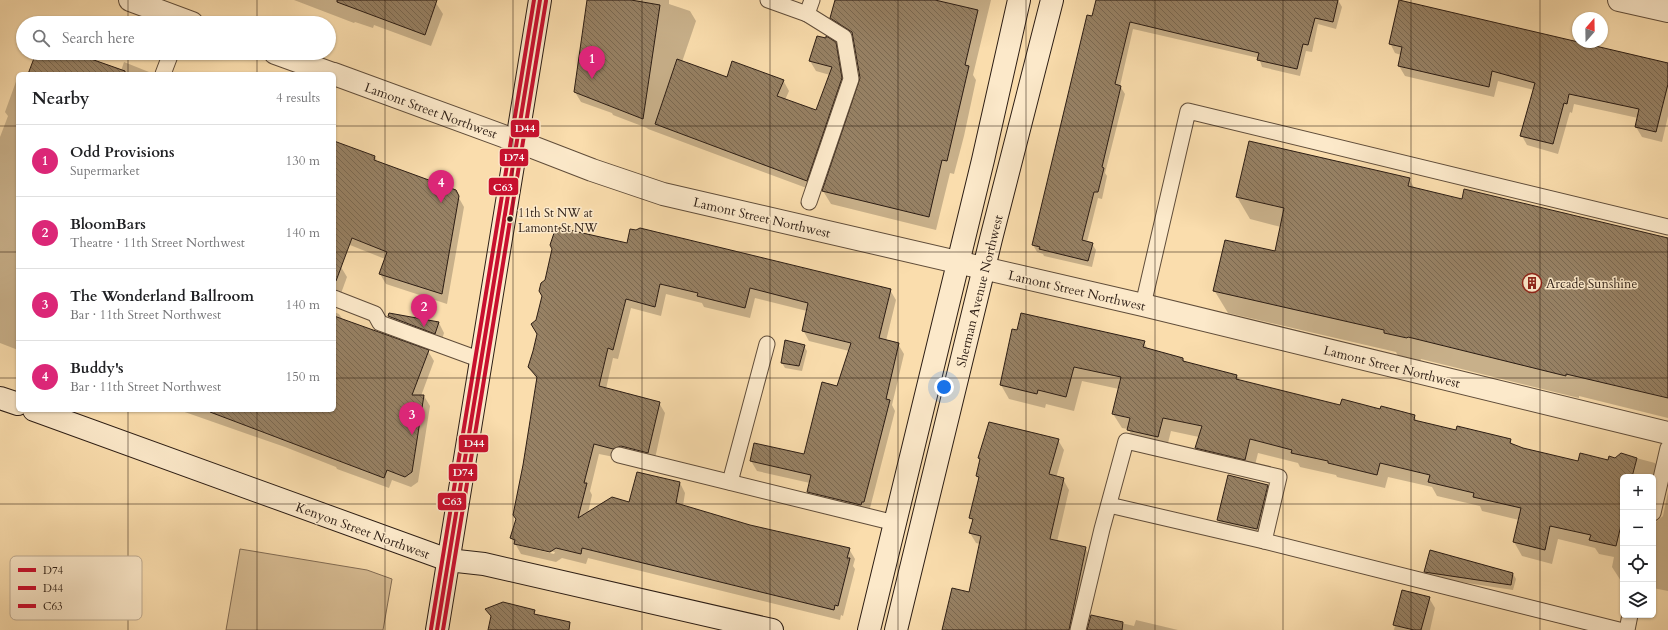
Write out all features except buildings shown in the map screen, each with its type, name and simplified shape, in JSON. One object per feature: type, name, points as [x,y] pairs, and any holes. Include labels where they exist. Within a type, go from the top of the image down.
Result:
[{"type":"street","points":[[437,630],[540,0]]},
{"type":"street","name":"Sherman Avenue Northwest","points":[[869,630],[985,152],[1019,0]]},
{"type":"street","name":"Sherman Avenue Northwest","points":[[896,630],[1052,0]]},
{"type":"street","points":[[1619,0],[1668,11]]},
{"type":"street","points":[[137,1],[172,16]]},
{"type":"street","name":"Lamont Street Northwest","points":[[294,60],[327,72]]},
{"type":"street","name":"Lamont Street Northwest","points":[[336,75],[663,194],[1143,305],[1668,432]]},
{"type":"street","points":[[0,398],[16,403]]},
{"type":"street","name":"Kenyon Street Northwest","points":[[40,412],[448,560],[484,564],[772,630]]},
{"type":"lane","points":[[768,0],[809,7],[844,37],[851,79],[809,202]]},
{"type":"lane","points":[[164,72],[168,60]]},
{"type":"lane","points":[[1143,305],[1188,111],[1668,227]]},
{"type":"lane","points":[[336,299],[375,314],[380,323],[481,360]]},
{"type":"lane","points":[[730,482],[767,344]]},
{"type":"lane","points":[[1078,630],[1126,441],[1279,477],[1264,541]]},
{"type":"lane","points":[[1654,510],[1668,448]]},
{"type":"lane","points":[[619,455],[895,523]]},
{"type":"lane","points":[[1109,505],[1264,541],[1619,630]]},
{"type":"lane","points":[[1627,630],[1629,618]]},
{"type":"shaded area","points":[[240,549],[367,570],[392,579],[383,630],[226,630]]},
{"type":"transit line","name":"C63","points":[[431,629],[534,0]]},
{"type":"transit line","name":"D74","points":[[437,630],[540,0]]},
{"type":"transit line","name":"D44","points":[[443,630],[546,1]]},
{"type":"place","name":"Odd Provisions","points":[[592,79]]},
{"type":"place","name":"Buddy's","points":[[441,203]]},
{"type":"place","name":"11th St NW at Lamont St NW","points":[[510,219]]},
{"type":"place","name":"Arcade Sunshine","points":[[1532,283]]},
{"type":"place","name":"BloomBars","points":[[424,327]]},
{"type":"place","name":"The Wonderland Ballroom","points":[[412,435]]}]
